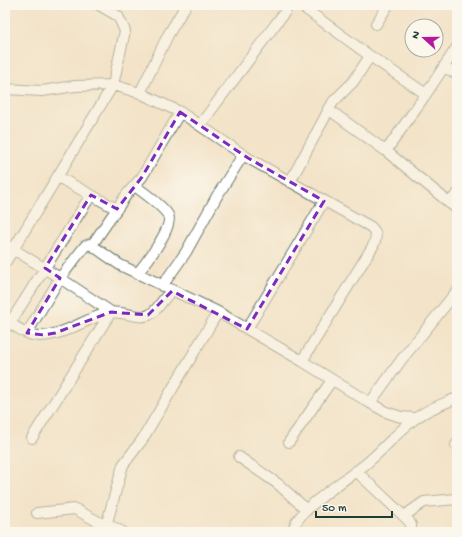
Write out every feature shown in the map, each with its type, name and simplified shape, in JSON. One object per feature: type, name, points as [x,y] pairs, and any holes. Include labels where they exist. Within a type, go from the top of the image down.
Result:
[{"type":"street","points":[[5,263],[10,246],[58,177],[113,85],[125,28],[121,24],[118,16],[99,5]]},
{"type":"street","points":[[140,93],[168,36],[186,5]]},
{"type":"street","points":[[200,125],[290,5]]},
{"type":"street","points":[[300,5],[370,56],[426,94]]},
{"type":"street","points":[[376,24],[388,5]]},
{"type":"street","points":[[386,151],[457,47]]},
{"type":"street","points":[[290,182],[328,109],[336,98],[360,74],[370,56]]},
{"type":"street","points":[[444,67],[457,74]]},
{"type":"street","points":[[6,90],[42,91],[75,86],[113,85],[140,93],[180,112],[243,155],[371,227],[376,232],[376,239],[302,361]]},
{"type":"street","points":[[328,109],[386,151],[453,206],[457,194]]},
{"type":"street","points":[[92,245],[151,163],[180,112]]},
{"type":"street","points":[[162,286],[186,252],[217,196],[243,155]]},
{"type":"street","points":[[58,177],[117,209]]},
{"type":"street","points":[[135,186],[164,210],[170,219],[165,233],[138,274]]},
{"type":"street","points":[[91,195],[45,268],[7,321],[27,333],[44,335],[55,333],[111,312]]},
{"type":"street","points":[[247,329],[324,201]]},
{"type":"street","points":[[27,333],[60,278],[88,244],[92,245],[120,265],[218,312],[302,361],[370,404],[401,417],[415,418]]},
{"type":"street","points":[[10,246],[111,312],[141,316],[148,315],[155,312],[166,295],[172,291]]},
{"type":"street","points":[[370,404],[402,359],[457,291]]},
{"type":"street","points":[[32,438],[111,312]]},
{"type":"street","points":[[103,529],[123,465],[142,440],[218,312]]},
{"type":"street","points":[[289,442],[332,380]]},
{"type":"street","points":[[294,532],[294,525],[307,510],[356,471],[415,418],[457,398]]},
{"type":"street","points":[[240,457],[278,484],[307,510]]},
{"type":"street","points":[[356,471],[404,516],[411,525],[410,532]]},
{"type":"street","points":[[404,516],[424,502],[457,498]]},
{"type":"street","points":[[37,513],[75,509],[103,529]]},
{"type":"street","points":[[103,529],[111,526],[123,532]]},
{"type":"highlighted area","points":[[180,112],[248,158],[324,201],[247,329],[172,291],[148,315],[111,312],[55,333],[44,335],[27,333],[60,278],[45,268],[91,195],[117,209],[142,177]]}]
